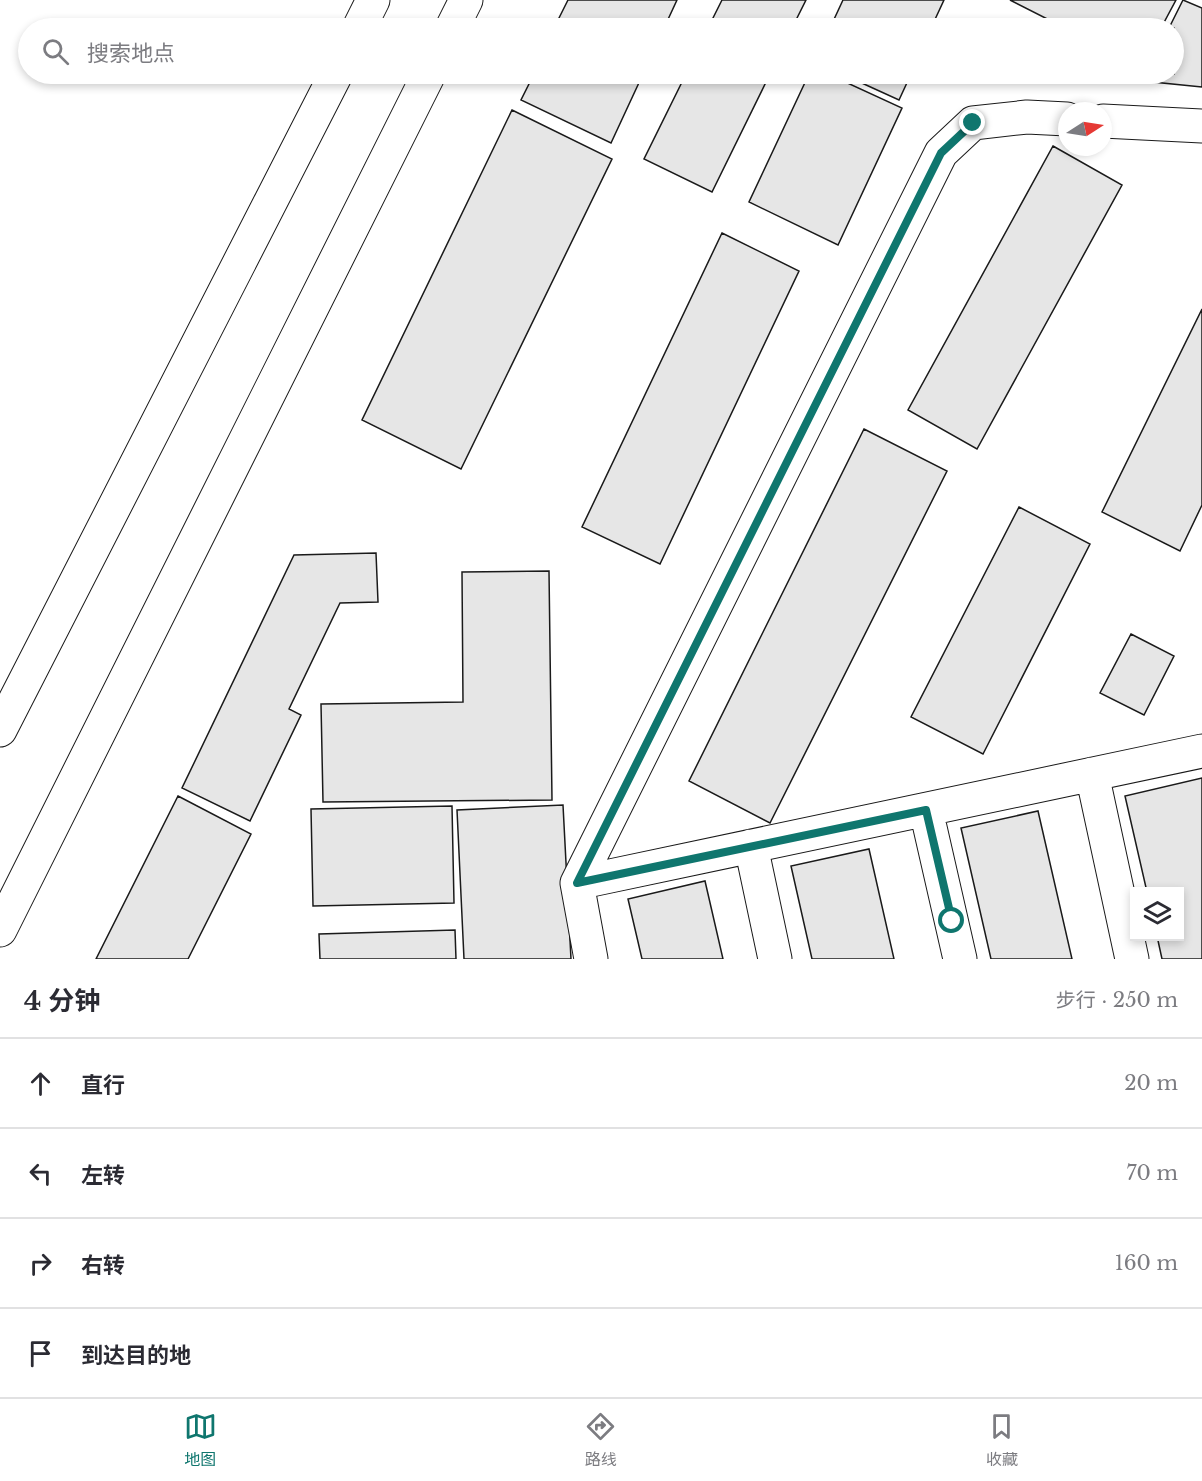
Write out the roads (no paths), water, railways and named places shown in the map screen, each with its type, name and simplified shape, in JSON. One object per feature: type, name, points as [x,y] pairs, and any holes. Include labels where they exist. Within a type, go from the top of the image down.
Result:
[{"type":"street","points":[[364,18],[374,0]]},
{"type":"street","points":[[457,18],[466,0]]},
{"type":"street","points":[[0,730],[331,84]]},
{"type":"street","points":[[0,930],[424,84]]},
{"type":"street","points":[[591,959],[577,883],[941,153],[973,123],[1027,117],[1058,119]]},
{"type":"street","points":[[1112,121],[1202,126]]},
{"type":"street","points":[[577,883],[1202,751]]},
{"type":"street","points":[[1092,774],[1131,959]]},
{"type":"street","points":[[926,810],[960,959]]},
{"type":"street","points":[[751,846],[775,959]]}]
